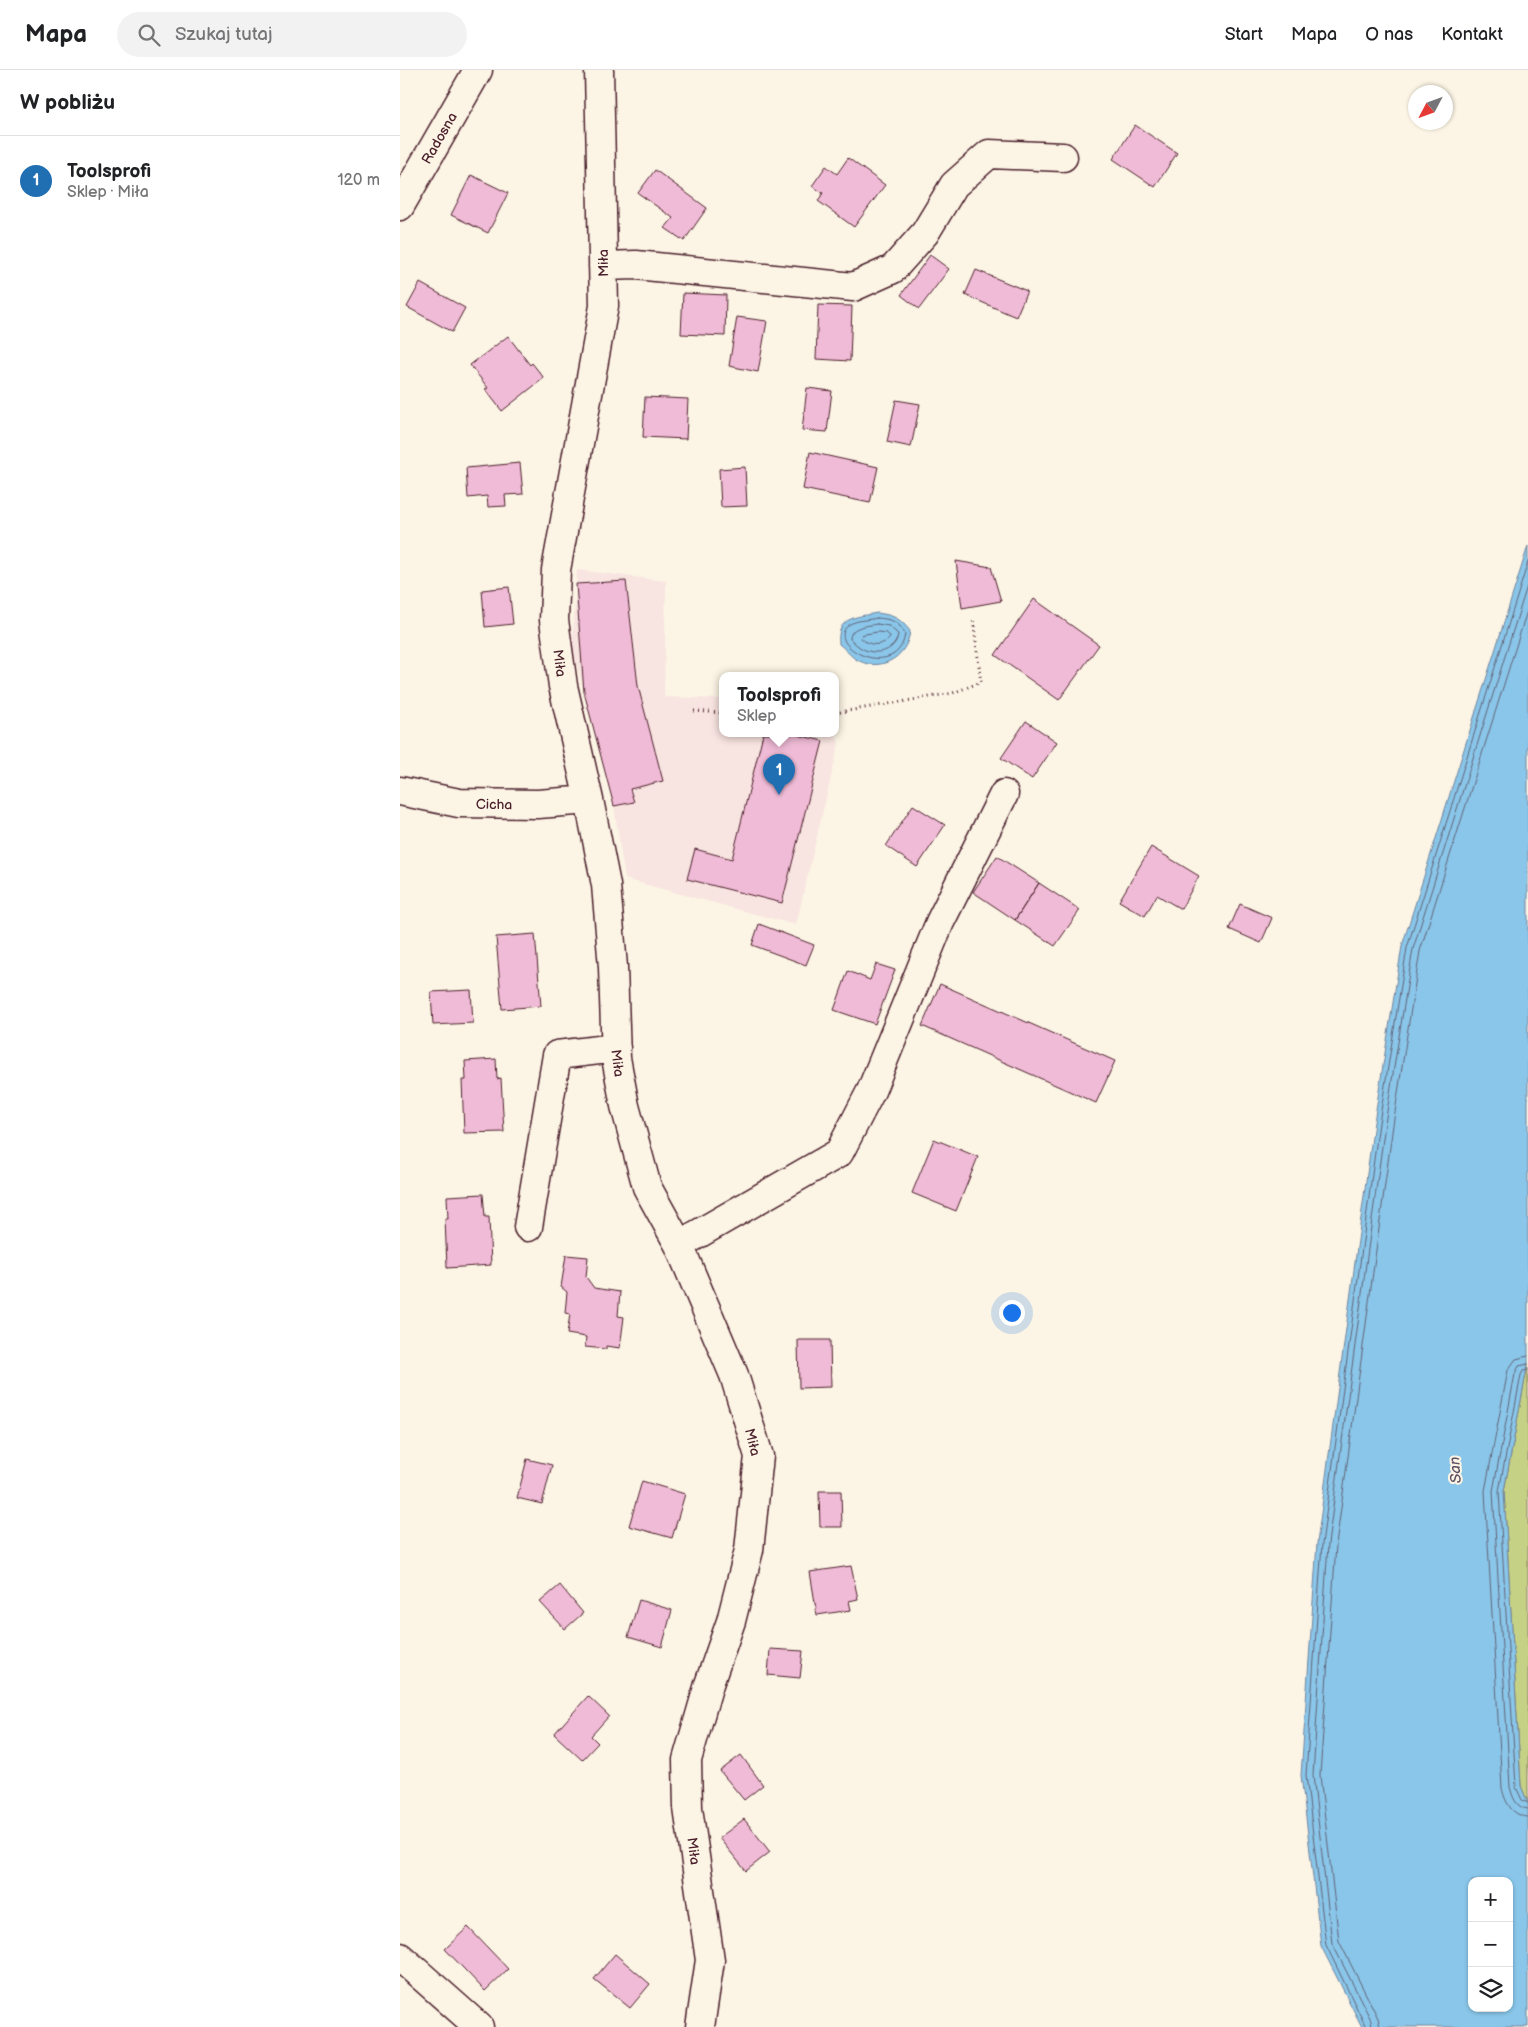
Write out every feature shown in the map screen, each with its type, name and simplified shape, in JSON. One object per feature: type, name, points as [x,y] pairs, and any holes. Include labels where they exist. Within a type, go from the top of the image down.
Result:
[{"type":"street","name":"Radosna","points":[[400,206],[478,70]]},
{"type":"street","name":"Miła","points":[[599,70],[604,306],[556,570],[554,620],[563,686],[606,885],[613,967],[616,1058],[625,1106],[648,1187],[679,1245],[734,1375],[759,1456],[749,1550],[730,1621],[686,1760],[688,1808],[710,1960],[700,2027]]},
{"type":"street","points":[[603,266],[636,265],[853,287],[894,269],[925,233],[954,185],[989,154],[1063,157]]},
{"type":"street","name":"Cicha","points":[[400,791],[459,803],[538,804],[589,800]]},
{"type":"street","points":[[679,1245],[839,1153],[871,1092],[940,922],[1004,794]]},
{"type":"street","points":[[528,1227],[557,1055],[616,1048]]},
{"type":"street","points":[[400,1957],[479,2027]]},
{"type":"path","points":[[839,711],[953,693],[981,682],[973,618]]},
{"type":"path","points":[[694,711],[719,713]]},
{"type":"shaded area","points":[[577,570],[666,581],[664,697],[719,699],[719,737],[836,737],[839,743],[796,925],[625,879],[614,806],[572,647]]},
{"type":"green space","points":[[1528,1363],[1528,1803],[1521,1786],[1504,1491]]},
{"type":"water","name":"San","points":[[1528,546],[1528,1363],[1504,1491],[1521,1786],[1528,1803],[1528,2027],[1362,2027],[1321,1946],[1301,1775],[1317,1543],[1374,1122],[1402,946]]},
{"type":"water","points":[[877,613],[896,618],[903,623],[910,631],[908,641],[897,656],[890,661],[881,664],[863,663],[854,658],[839,644],[839,635],[844,623],[849,620]]},
{"type":"building","points":[[1135,125],[1177,153],[1155,187],[1113,159]]},
{"type":"building","points":[[848,158],[885,185],[854,227],[818,201],[823,193],[812,186],[826,166],[837,174]]},
{"type":"building","points":[[655,170],[707,208],[684,241],[665,228],[673,218],[638,193]]},
{"type":"building","points":[[471,175],[508,193],[488,233],[451,215]]},
{"type":"building","points":[[930,255],[949,269],[919,309],[901,295]]},
{"type":"building","points":[[976,270],[1027,291],[1016,317],[965,295]]},
{"type":"building","points":[[420,283],[465,308],[452,332],[407,307]]},
{"type":"building","points":[[683,293],[726,295],[725,336],[681,334]]},
{"type":"building","points":[[818,305],[852,306],[850,361],[816,359]]},
{"type":"building","points":[[737,317],[767,321],[758,372],[729,366]]},
{"type":"building","points":[[508,336],[530,365],[532,363],[544,378],[502,411],[485,389],[488,388],[470,365]]},
{"type":"building","points":[[807,388],[832,391],[827,432],[802,430]]},
{"type":"building","points":[[645,397],[688,399],[686,439],[643,437]]},
{"type":"building","points":[[896,400],[920,404],[911,447],[887,442]]},
{"type":"building","points":[[810,452],[878,467],[870,503],[803,489]]},
{"type":"building","points":[[520,463],[523,494],[505,495],[506,506],[488,507],[487,496],[468,498],[466,468]]},
{"type":"building","points":[[745,467],[747,506],[721,507],[719,469]]},
{"type":"building","points":[[956,561],[991,567],[1001,601],[962,608]]},
{"type":"building","points":[[626,581],[638,686],[663,781],[630,789],[634,802],[614,806],[584,692],[576,584]]},
{"type":"building","points":[[509,587],[513,624],[485,627],[482,590]]},
{"type":"building","points":[[1034,599],[1099,645],[1059,700],[995,655]]},
{"type":"building","points":[[1026,721],[1057,742],[1032,779],[1001,758]]},
{"type":"building","points":[[762,737],[806,737],[823,741],[782,903],[687,879],[695,849],[732,859]]},
{"type":"building","points":[[913,805],[945,825],[917,867],[886,846]]},
{"type":"building","points":[[1151,847],[1199,876],[1181,909],[1157,895],[1145,916],[1119,901]]},
{"type":"building","points":[[997,856],[1039,883],[1015,920],[973,892]]},
{"type":"building","points":[[1039,883],[1080,910],[1055,946],[1015,920]]},
{"type":"building","points":[[1240,904],[1272,918],[1261,943],[1229,929]]},
{"type":"building","points":[[759,924],[814,945],[806,965],[752,945]]},
{"type":"building","points":[[535,934],[541,1006],[502,1009],[496,937]]},
{"type":"building","points":[[876,964],[895,970],[875,1024],[834,1010],[848,971],[870,980]]},
{"type":"building","points":[[940,984],[1115,1061],[1096,1103],[922,1026]]},
{"type":"building","points":[[471,990],[473,1023],[433,1025],[431,992]]},
{"type":"building","points":[[496,1059],[497,1079],[501,1078],[504,1132],[464,1133],[462,1080],[466,1080],[465,1061]]},
{"type":"building","points":[[934,1139],[978,1157],[956,1211],[912,1193]]},
{"type":"building","points":[[483,1194],[485,1217],[489,1217],[491,1265],[447,1268],[445,1219],[448,1219],[447,1196]]},
{"type":"building","points":[[566,1255],[588,1257],[586,1277],[594,1288],[620,1292],[618,1316],[624,1317],[620,1348],[606,1346],[606,1349],[585,1347],[586,1337],[567,1334],[570,1314],[565,1313],[567,1292],[561,1287]]},
{"type":"building","points":[[798,1340],[830,1340],[831,1387],[799,1388]]},
{"type":"building","points":[[527,1459],[552,1465],[542,1504],[517,1498]]},
{"type":"building","points":[[642,1481],[685,1494],[672,1538],[629,1526]]},
{"type":"building","points":[[819,1491],[841,1491],[842,1527],[820,1527]]},
{"type":"building","points":[[851,1566],[858,1599],[849,1601],[851,1610],[817,1615],[810,1572]]},
{"type":"building","points":[[560,1585],[583,1613],[565,1629],[540,1602]]},
{"type":"building","points":[[639,1600],[672,1610],[662,1647],[628,1637]]},
{"type":"building","points":[[770,1649],[803,1651],[800,1678],[768,1675]]},
{"type":"building","points":[[588,1696],[609,1716],[591,1736],[598,1743],[582,1760],[554,1734]]},
{"type":"building","points":[[741,1755],[763,1785],[744,1800],[720,1771]]},
{"type":"building","points":[[744,1819],[770,1852],[746,1871],[719,1838]]},
{"type":"building","points":[[468,1927],[508,1969],[485,1991],[445,1949]]},
{"type":"building","points":[[615,1954],[650,1984],[630,2008],[594,1979]]},
{"type":"place","name":"Toolsprofi","points":[[779,795]]}]
